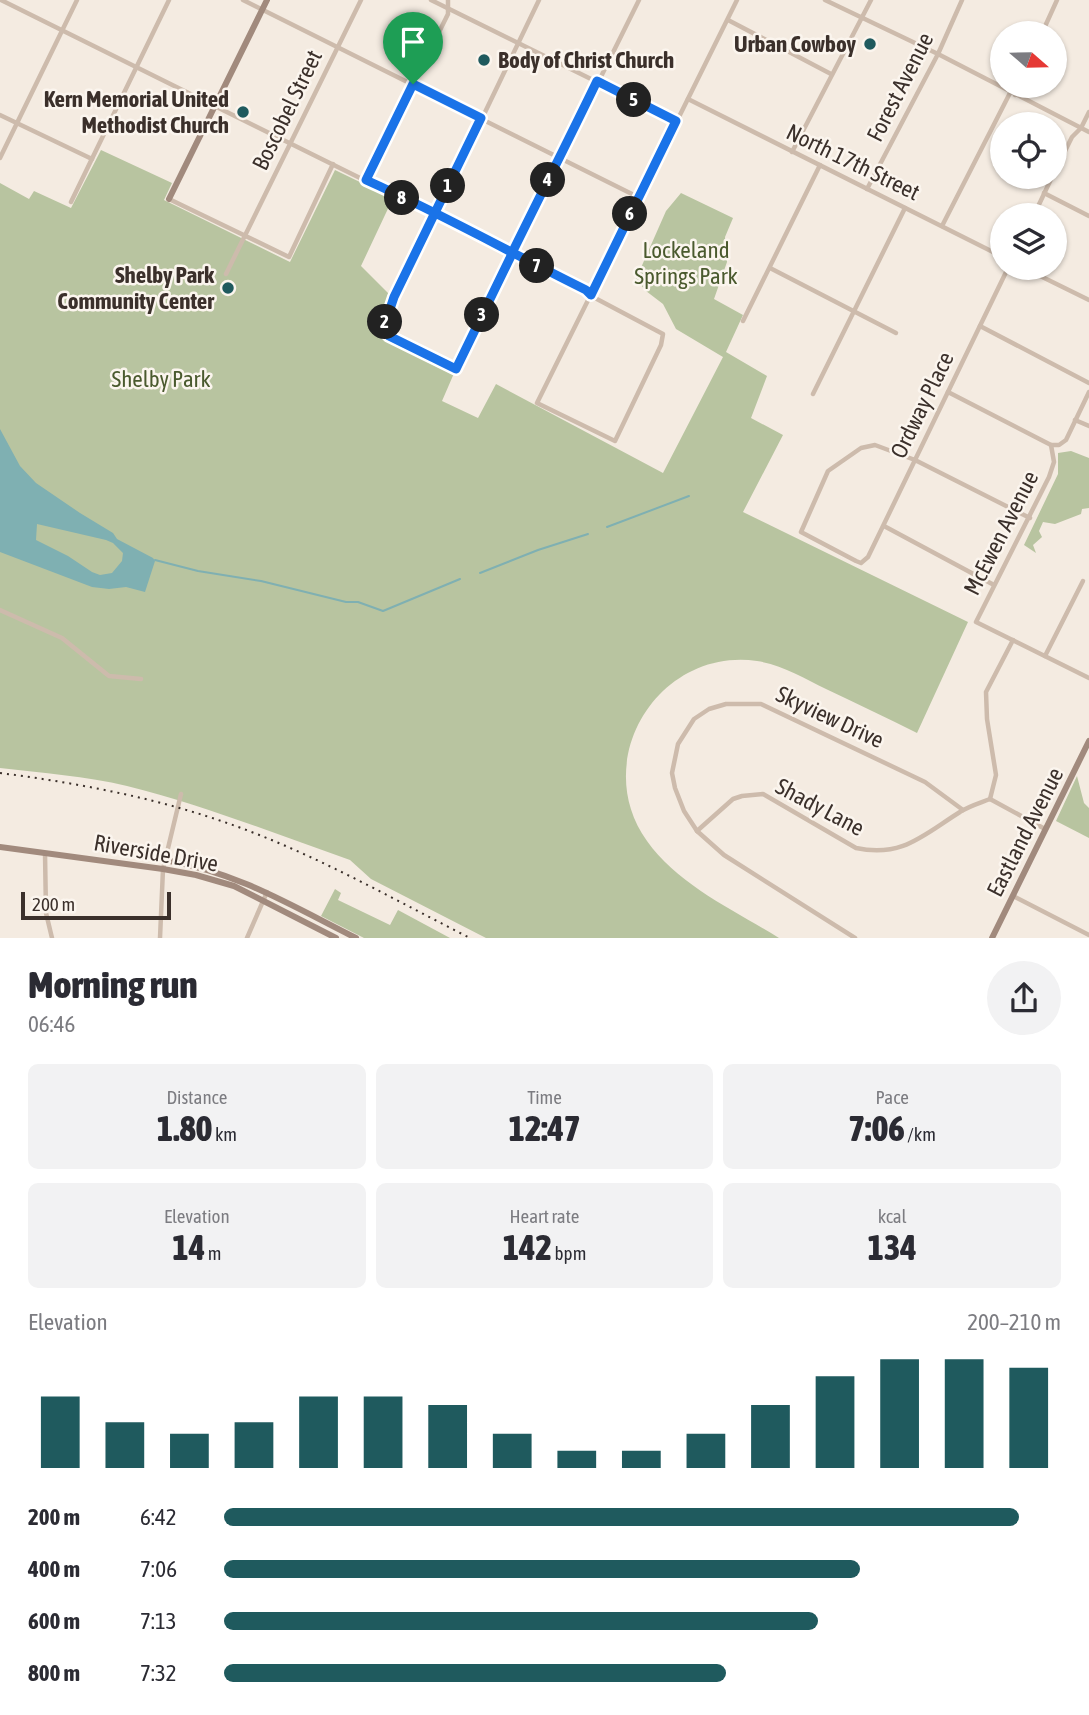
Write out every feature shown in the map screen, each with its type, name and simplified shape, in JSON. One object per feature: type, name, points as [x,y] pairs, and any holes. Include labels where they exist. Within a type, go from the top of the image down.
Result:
[{"type":"street","points":[[1,0],[512,253],[591,295],[663,334],[661,345],[615,441],[537,403],[591,295],[638,197],[737,0]]},
{"type":"street","points":[[0,158],[78,0]]},
{"type":"street","points":[[71,202],[169,0]]},
{"type":"street","points":[[243,0],[638,197]]},
{"type":"street","points":[[267,0],[169,199],[289,257],[333,164]]},
{"type":"street","name":"Boscobel Street","points":[[226,274],[361,0]]},
{"type":"street","points":[[432,0],[676,121]]},
{"type":"street","points":[[366,180],[448,14],[447,0]]},
{"type":"street","points":[[540,0],[394,297],[383,330],[389,336],[456,369],[639,0]]},
{"type":"street","points":[[825,0],[990,82]]},
{"type":"street","points":[[792,152],[871,0]]},
{"type":"street","name":"Forest Avenue","points":[[867,189],[938,54],[962,0]]},
{"type":"street","points":[[1047,21],[1057,0]]},
{"type":"street","points":[[727,20],[831,74]]},
{"type":"street","points":[[942,226],[1010,98]]},
{"type":"street","points":[[1020,98],[1089,132]]},
{"type":"street","name":"North 17th Street","points":[[688,99],[990,250]]},
{"type":"street","points":[[1067,146],[1089,112]]},
{"type":"street","points":[[0,115],[92,159]]},
{"type":"street","points":[[743,321],[820,166]]},
{"type":"street","points":[[1039,203],[1046,189]]},
{"type":"street","points":[[1044,193],[1089,216]]},
{"type":"street","points":[[813,394],[905,208]]},
{"type":"street","points":[[770,268],[896,333]]},
{"type":"street","name":"Ordway Place","points":[[915,460],[875,446],[861,447],[828,471],[801,532],[861,563],[868,557],[884,526],[1002,280]]},
{"type":"street","points":[[1048,280],[1089,300]]},
{"type":"street","points":[[980,326],[1089,383]]},
{"type":"street","points":[[948,392],[1051,445]]},
{"type":"street","name":"McEwen Avenue","points":[[1013,640],[976,622],[1040,498],[1054,462],[1051,445],[1064,443],[1089,393]]},
{"type":"street","points":[[1075,420],[1089,426]]},
{"type":"street","points":[[915,460],[1030,517]]},
{"type":"street","points":[[884,526],[994,584]]},
{"type":"street","points":[[1045,656],[1083,581]]},
{"type":"street","points":[[0,610],[62,638],[109,677],[141,679]]},
{"type":"street","points":[[1045,829],[990,799],[996,775],[987,719],[986,692],[1013,640],[1089,678]]},
{"type":"street","name":"Skyview Drive","points":[[855,938],[724,855],[697,831],[684,811],[672,773],[678,744],[694,719],[709,709],[726,704],[761,704],[925,782],[963,810]]},
{"type":"street","name":"Eastland Avenue","points":[[992,938],[1089,741]]},
{"type":"street","points":[[160,938],[163,869],[181,794]]},
{"type":"street","name":"Shady Lane","points":[[697,831],[733,799],[763,794],[844,843],[873,852],[912,844],[963,810],[990,799]]},
{"type":"street","name":"Riverside Drive","points":[[0,847],[163,869],[218,880],[340,936],[356,938]]},
{"type":"street","points":[[45,853],[46,912],[52,938]]},
{"type":"street","name":"Riverside Drive","points":[[165,860],[212,870],[267,892],[340,936]]},
{"type":"street","points":[[247,938],[267,892]]},
{"type":"street","points":[[1013,896],[1089,935]]},
{"type":"green space","points":[[101,150],[172,183],[164,200],[290,262],[335,170],[393,198],[361,266],[392,297],[376,333],[455,371],[442,401],[478,418],[496,384],[663,473],[723,357],[676,329],[663,304],[636,279],[666,211],[681,193],[733,218],[725,237],[727,262],[714,299],[743,315],[726,352],[767,376],[751,418],[783,435],[743,512],[968,622],[917,733],[793,672],[757,661],[722,661],[690,672],[664,690],[644,715],[630,745],[626,777],[631,809],[647,841],[674,871],[691,884],[779,938],[486,938],[371,879],[350,860],[239,820],[111,783],[0,768],[0,183],[29,199],[34,191],[71,208]]},
{"type":"green space","points":[[1071,451],[1089,458],[1089,508],[1055,524],[1043,522],[1039,531],[1042,537],[1033,545],[1036,553],[1024,545],[1058,474],[1058,453]]},
{"type":"green space","points":[[1077,776],[1084,803],[1089,808],[1089,838],[1056,821]]},
{"type":"green space","points":[[335,889],[341,893],[338,900],[390,925],[398,910],[450,938],[364,938],[321,916]]},
{"type":"water","points":[[0,429],[20,466],[36,483],[113,533],[117,539],[155,561],[145,592],[126,587],[92,587],[0,552]],"holes":[[[37,524],[106,540],[123,553],[122,561],[112,573],[100,575],[36,540]]]},
{"type":"waterway","points":[[607,527],[689,496]]},
{"type":"waterway","points":[[480,573],[588,534]]},
{"type":"waterway","points":[[155,560],[198,571],[261,581],[346,602],[358,602],[383,611],[460,579]]},
{"type":"railway","points":[[0,773],[126,794],[219,820],[305,855],[470,938]]},
{"type":"place","name":"Urban Cowboy","points":[[870,44]]},
{"type":"place","name":"Body of Christ Church","points":[[484,60]]},
{"type":"place","name":"Kern Memorial United Methodist Church","points":[[243,112]]},
{"type":"place","name":"Shelby Park Community Center","points":[[228,288]]},
{"type":"route","points":[[413,84],[366,180],[397,196],[434,214],[512,253],[586,290],[591,295],[676,121],[597,81],[574,130],[559,157],[512,253],[456,369],[389,336],[383,330],[394,297],[434,214],[481,118],[413,84]]},
{"type":"park label","name":"Lockeland Springs Park","points":[[686,263]]},
{"type":"park label","name":"Shelby Park","points":[[161,379]]}]
